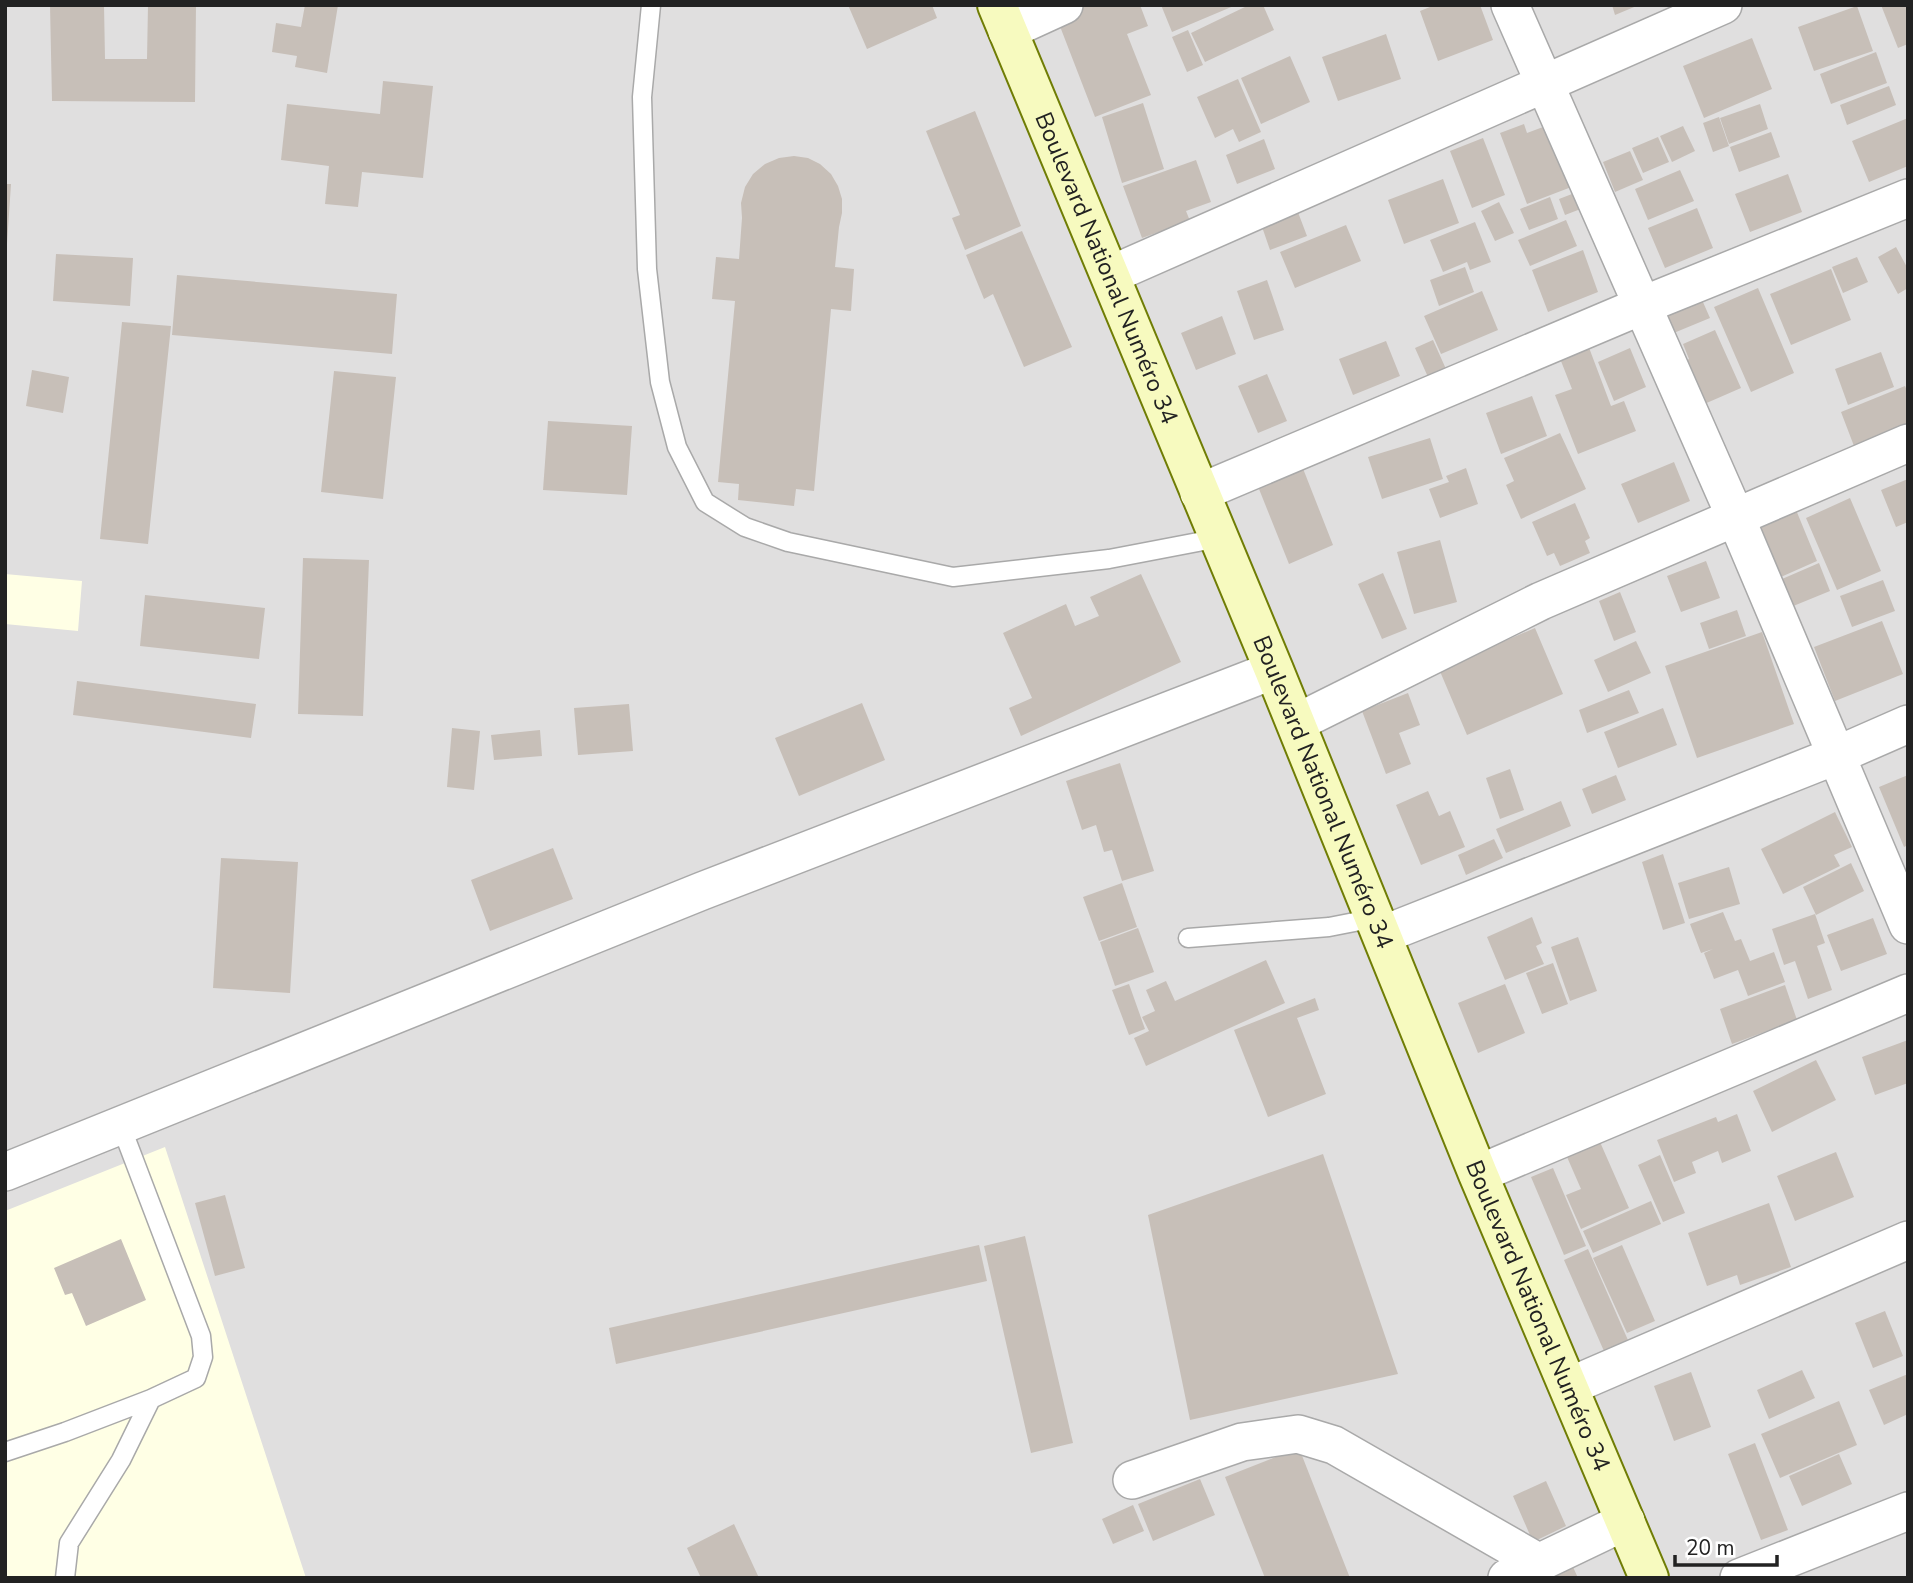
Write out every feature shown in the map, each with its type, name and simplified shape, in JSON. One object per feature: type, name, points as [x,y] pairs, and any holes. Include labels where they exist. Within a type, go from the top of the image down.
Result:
[{"type":"main road","name":"Boulevard National Numéro 34","points":[[1002,18],[1296,723],[1478,1174],[1570,1386],[1636,1555]]},
{"type":"street","points":[[1002,18],[1064,5]]},
{"type":"street","points":[[1510,5],[1735,516],[1908,925]]},
{"type":"street","points":[[1110,275],[1723,5]]},
{"type":"street","points":[[1199,493],[1641,306],[1908,198]]},
{"type":"street","points":[[1296,723],[1541,601],[1908,443]]},
{"type":"street","points":[[5,1172],[702,891],[1274,670]]},
{"type":"street","points":[[1378,926],[1835,756],[1908,724]]},
{"type":"street","points":[[1478,1174],[1908,993]]},
{"type":"street","points":[[1570,1386],[1908,1240]]},
{"type":"street","points":[[1132,1480],[1242,1442],[1298,1434],[1334,1445],[1522,1570],[1636,1555]]},
{"type":"street","points":[[1739,1578],[1908,1511]]},
{"type":"lane","points":[[651,5],[642,97],[647,269],[660,382],[677,447],[705,502],[745,527],[788,542],[953,578],[1109,559],[1219,538]]},
{"type":"lane","points":[[1188,938],[1378,926]]},
{"type":"lane","points":[[5,1452],[151,1399],[196,1378],[203,1357],[201,1336],[121,1126]]},
{"type":"lane","points":[[65,1578],[69,1543],[121,1460],[151,1399]]},
{"type":"shaded area","points":[[5,5],[1908,5],[1908,1578],[5,1578]]},
{"type":"shaded area","points":[[5,574],[82,581],[78,631],[5,624]]},
{"type":"shaded area","points":[[165,1147],[306,1578],[5,1578],[5,1211]]},
{"type":"building","points":[[50,5],[104,5],[105,59],[147,59],[148,5],[196,5],[195,102],[52,101]]},
{"type":"building","points":[[305,5],[338,5],[327,73],[295,67],[297,56],[272,52],[276,23],[301,27]]},
{"type":"building","points":[[848,5],[932,5],[937,18],[867,49]]},
{"type":"building","points":[[1085,5],[1140,5],[1148,26],[1127,34],[1151,95],[1095,117],[1056,16]]},
{"type":"building","points":[[1161,5],[1236,5],[1172,32]]},
{"type":"building","points":[[1249,5],[1263,5],[1274,30],[1205,62],[1191,33]]},
{"type":"building","points":[[1435,5],[1480,5],[1493,40],[1438,61],[1420,11]]},
{"type":"building","points":[[1612,5],[1639,5],[1615,15]]},
{"type":"building","points":[[1881,5],[1908,5],[1908,44],[1898,48]]},
{"type":"building","points":[[1857,6],[1873,51],[1814,71],[1798,27]]},
{"type":"building","points":[[1188,30],[1203,65],[1187,72],[1172,37]]},
{"type":"building","points":[[1386,34],[1401,79],[1338,101],[1322,57]]},
{"type":"building","points":[[1752,38],[1772,89],[1704,118],[1683,66]]},
{"type":"building","points":[[1876,52],[1887,83],[1831,104],[1820,74]]},
{"type":"building","points":[[1290,56],[1310,102],[1261,124],[1241,78]]},
{"type":"building","points":[[1238,79],[1261,132],[1239,142],[1233,129],[1215,138],[1197,97]]},
{"type":"building","points":[[383,81],[433,86],[423,178],[362,172],[358,207],[325,204],[329,166],[281,160],[287,104],[380,114]]},
{"type":"building","points":[[1889,86],[1896,105],[1847,125],[1840,105]]},
{"type":"building","points":[[1143,103],[1164,169],[1122,183],[1102,117]]},
{"type":"building","points":[[1760,104],[1768,129],[1729,144],[1720,118]]},
{"type":"building","points":[[975,111],[1021,226],[965,250],[952,218],[960,215],[926,131]]},
{"type":"building","points":[[1719,117],[1729,146],[1713,152],[1703,123]]},
{"type":"building","points":[[1908,118],[1908,166],[1869,182],[1852,141]]},
{"type":"building","points":[[1524,124],[1527,133],[1551,124],[1574,186],[1527,204],[1500,133]]},
{"type":"building","points":[[1683,126],[1695,151],[1672,162],[1660,136]]},
{"type":"building","points":[[1771,132],[1780,157],[1739,172],[1730,147]]},
{"type":"building","points":[[1658,137],[1669,162],[1643,173],[1632,148]]},
{"type":"building","points":[[1483,138],[1505,195],[1472,208],[1450,151]]},
{"type":"building","points":[[1264,139],[1275,169],[1237,184],[1226,155]]},
{"type":"building","points":[[1630,151],[1643,180],[1615,192],[1603,162]]},
{"type":"building","points":[[794,156],[808,158],[820,164],[831,174],[838,186],[842,213],[835,267],[854,269],[851,311],[831,309],[814,491],[796,489],[794,506],[738,500],[739,484],[718,482],[735,301],[712,299],[716,257],[739,259],[741,203],[745,187],[753,174],[765,164]]},
{"type":"building","points":[[1196,160],[1211,202],[1186,211],[1190,221],[1142,238],[1123,186]]},
{"type":"building","points":[[1680,170],[1694,201],[1648,220],[1635,189]]},
{"type":"building","points":[[1788,174],[1802,212],[1750,232],[1735,194]]},
{"type":"building","points":[[1443,179],[1459,223],[1404,244],[1388,200]]},
{"type":"building","points":[[5,184],[11,184],[7,244],[5,244]]},
{"type":"building","points":[[1585,189],[1591,205],[1565,215],[1559,199]]},
{"type":"building","points":[[1550,197],[1558,219],[1529,230],[1520,209]]},
{"type":"building","points":[[1499,202],[1514,233],[1495,241],[1481,211]]},
{"type":"building","points":[[1296,207],[1307,236],[1270,250],[1260,221]]},
{"type":"building","points":[[1697,208],[1713,248],[1665,268],[1648,228]]},
{"type":"building","points":[[1566,220],[1577,246],[1530,266],[1518,240]]},
{"type":"building","points":[[1475,222],[1491,262],[1470,270],[1467,262],[1443,272],[1430,240]]},
{"type":"building","points":[[1346,225],[1361,261],[1295,288],[1280,252]]},
{"type":"building","points":[[1022,231],[1072,347],[1024,367],[993,294],[984,299],[966,255]]},
{"type":"building","points":[[1896,247],[1908,269],[1908,288],[1898,294],[1878,257]]},
{"type":"building","points":[[1583,250],[1598,292],[1548,312],[1532,270]]},
{"type":"building","points":[[56,254],[133,258],[130,306],[53,301]]},
{"type":"building","points":[[1857,257],[1868,282],[1843,293],[1832,267]]},
{"type":"building","points":[[1465,267],[1474,292],[1439,306],[1430,280]]},
{"type":"building","points":[[1831,269],[1851,320],[1791,345],[1770,294]]},
{"type":"building","points":[[177,275],[397,294],[392,354],[172,335]]},
{"type":"building","points":[[1267,280],[1284,330],[1254,340],[1237,291]]},
{"type":"building","points":[[1758,288],[1794,373],[1751,392],[1714,307]]},
{"type":"building","points":[[1482,291],[1498,330],[1441,354],[1424,316]]},
{"type":"building","points":[[1699,293],[1710,318],[1664,337],[1654,311]]},
{"type":"building","points":[[1222,316],[1236,354],[1196,370],[1181,333]]},
{"type":"building","points":[[122,322],[171,326],[148,544],[100,539]]},
{"type":"building","points":[[1715,330],[1741,388],[1702,405],[1679,364],[1689,359],[1683,344]]},
{"type":"building","points":[[1433,340],[1450,378],[1432,386],[1415,348]]},
{"type":"building","points":[[1386,341],[1400,376],[1353,395],[1339,359]]},
{"type":"building","points":[[1588,345],[1611,406],[1624,401],[1636,431],[1578,454],[1555,395],[1572,389],[1559,356]]},
{"type":"building","points":[[1630,348],[1646,387],[1614,401],[1598,362]]},
{"type":"building","points":[[1881,352],[1894,387],[1848,405],[1835,369]]},
{"type":"building","points":[[32,370],[69,377],[63,413],[26,406]]},
{"type":"building","points":[[334,371],[396,377],[383,499],[321,492]]},
{"type":"building","points":[[1267,374],[1287,421],[1258,433],[1238,386]]},
{"type":"building","points":[[1905,386],[1908,393],[1908,424],[1854,446],[1841,412]]},
{"type":"building","points":[[1532,396],[1547,436],[1501,454],[1486,413]]},
{"type":"building","points":[[548,421],[632,426],[627,495],[543,490]]},
{"type":"building","points":[[1560,433],[1586,489],[1521,519],[1506,485],[1514,481],[1504,458]]},
{"type":"building","points":[[1430,438],[1443,479],[1382,499],[1368,457]]},
{"type":"building","points":[[1674,462],[1690,501],[1638,523],[1621,484]]},
{"type":"building","points":[[1302,466],[1333,545],[1289,564],[1257,484]]},
{"type":"building","points":[[1466,468],[1478,504],[1440,518],[1429,489],[1449,482],[1446,476]]},
{"type":"building","points":[[1908,479],[1908,522],[1896,527],[1881,490]]},
{"type":"building","points":[[1850,498],[1881,571],[1837,590],[1806,518]]},
{"type":"building","points":[[1575,503],[1590,538],[1585,541],[1590,553],[1560,566],[1554,553],[1547,556],[1532,522]]},
{"type":"building","points":[[1794,505],[1817,561],[1774,580],[1750,524]]},
{"type":"building","points":[[1440,540],[1457,602],[1414,614],[1397,552]]},
{"type":"building","points":[[303,558],[369,560],[363,716],[298,714]]},
{"type":"building","points":[[1706,561],[1720,598],[1681,612],[1667,576]]},
{"type":"building","points":[[1819,563],[1830,591],[1786,609],[1775,582]]},
{"type":"building","points":[[1383,573],[1407,629],[1382,639],[1358,584]]},
{"type":"building","points":[[1141,574],[1181,662],[1021,736],[1009,708],[1032,698],[1003,633],[1066,604],[1075,626],[1099,616],[1090,597]]},
{"type":"building","points":[[1883,580],[1895,611],[1852,627],[1840,596]]},
{"type":"building","points":[[1620,592],[1636,632],[1614,641],[1599,601]]},
{"type":"building","points":[[145,595],[265,608],[259,659],[140,646]]},
{"type":"building","points":[[1737,610],[1746,636],[1709,649],[1700,623]]},
{"type":"building","points":[[1882,621],[1903,674],[1835,701],[1814,647]]},
{"type":"building","points":[[1535,628],[1563,694],[1467,735],[1439,669]]},
{"type":"building","points":[[1762,632],[1794,724],[1697,758],[1665,666]]},
{"type":"building","points":[[1636,641],[1651,673],[1608,692],[1594,660]]},
{"type":"building","points":[[77,681],[256,704],[251,738],[73,715]]},
{"type":"building","points":[[1629,690],[1639,713],[1587,733],[1579,710]]},
{"type":"building","points":[[1408,693],[1420,725],[1399,733],[1411,764],[1386,774],[1362,711]]},
{"type":"building","points":[[862,703],[885,760],[799,796],[775,738]]},
{"type":"building","points":[[629,704],[633,751],[578,755],[574,708]]},
{"type":"building","points":[[1663,708],[1677,745],[1618,768],[1604,732]]},
{"type":"building","points":[[452,728],[480,731],[474,790],[447,787]]},
{"type":"building","points":[[540,730],[542,756],[494,760],[491,735]]},
{"type":"building","points":[[1120,763],[1154,871],[1122,881],[1112,850],[1104,852],[1096,825],[1082,830],[1066,781]]},
{"type":"building","points":[[1510,769],[1524,810],[1500,819],[1486,778]]},
{"type":"building","points":[[1616,775],[1626,800],[1592,814],[1582,789]]},
{"type":"building","points":[[1908,775],[1908,845],[1904,847],[1879,787]]},
{"type":"building","points":[[1428,791],[1439,816],[1450,811],[1465,847],[1421,865],[1396,805]]},
{"type":"building","points":[[1561,801],[1571,826],[1506,853],[1496,829]]},
{"type":"building","points":[[1835,812],[1852,847],[1834,855],[1840,866],[1783,894],[1761,849]]},
{"type":"building","points":[[1494,839],[1503,858],[1466,875],[1458,855]]},
{"type":"building","points":[[553,848],[573,899],[490,931],[471,880]]},
{"type":"building","points":[[1663,854],[1685,923],[1663,930],[1642,862]]},
{"type":"building","points":[[221,858],[298,862],[290,993],[213,988]]},
{"type":"building","points":[[1851,863],[1864,891],[1816,915],[1803,887]]},
{"type":"building","points":[[1729,867],[1740,904],[1689,919],[1678,883]]},
{"type":"building","points":[[1122,883],[1137,927],[1099,941],[1083,897]]},
{"type":"building","points":[[1723,912],[1735,941],[1741,939],[1750,961],[1774,952],[1785,982],[1748,996],[1738,970],[1714,979],[1704,953],[1713,949],[1701,953],[1690,924]]},
{"type":"building","points":[[1815,914],[1825,943],[1817,946],[1832,990],[1808,999],[1795,961],[1784,965],[1772,929]]},
{"type":"building","points":[[1532,917],[1542,943],[1536,946],[1544,964],[1505,980],[1487,937]]},
{"type":"building","points":[[1873,918],[1887,954],[1841,971],[1827,935]]},
{"type":"building","points":[[1138,928],[1154,972],[1115,986],[1100,942]]},
{"type":"building","points":[[1578,937],[1597,991],[1570,1001],[1551,947]]},
{"type":"building","points":[[1266,960],[1285,1003],[1146,1066],[1134,1038],[1149,1031],[1142,1017],[1155,1011],[1146,990],[1166,981],[1175,1001]]},
{"type":"building","points":[[1553,963],[1568,1004],[1542,1014],[1526,973]]},
{"type":"building","points":[[1129,984],[1145,1029],[1129,1035],[1112,990]]},
{"type":"building","points":[[1505,984],[1525,1033],[1478,1053],[1458,1003]]},
{"type":"building","points":[[1785,985],[1797,1020],[1732,1044],[1720,1009]]},
{"type":"building","points":[[1315,998],[1319,1010],[1297,1018],[1326,1094],[1268,1117],[1234,1030]]},
{"type":"building","points":[[1908,1040],[1908,1083],[1875,1095],[1862,1057]]},
{"type":"building","points":[[1816,1060],[1836,1100],[1772,1132],[1753,1091]]},
{"type":"building","points":[[1737,1114],[1751,1151],[1722,1163],[1718,1151],[1692,1162],[1696,1173],[1674,1182],[1657,1140],[1716,1117],[1718,1122]]},
{"type":"building","points":[[1600,1142],[1629,1208],[1581,1229],[1566,1195],[1581,1189],[1567,1157]]},
{"type":"building","points":[[1836,1152],[1854,1197],[1795,1221],[1777,1176]]},
{"type":"building","points":[[1323,1154],[1398,1374],[1190,1420],[1148,1215]]},
{"type":"building","points":[[1660,1155],[1685,1213],[1663,1222],[1638,1165]]},
{"type":"building","points":[[1553,1168],[1586,1246],[1564,1255],[1531,1177]]},
{"type":"building","points":[[225,1195],[245,1268],[215,1276],[195,1203]]},
{"type":"building","points":[[1651,1201],[1661,1224],[1593,1253],[1583,1231]]},
{"type":"building","points":[[1769,1203],[1791,1267],[1740,1285],[1737,1275],[1707,1286],[1688,1233]]},
{"type":"building","points":[[1025,1236],[1073,1443],[1031,1453],[984,1246]]},
{"type":"building","points":[[121,1239],[146,1300],[86,1326],[72,1293],[65,1295],[54,1268]]},
{"type":"building","points":[[979,1245],[987,1281],[616,1364],[609,1328]]},
{"type":"building","points":[[1622,1245],[1655,1321],[1627,1333],[1593,1258]]},
{"type":"building","points":[[1588,1249],[1631,1347],[1607,1358],[1564,1260]]},
{"type":"building","points":[[1885,1311],[1903,1356],[1873,1368],[1855,1323]]},
{"type":"building","points":[[1802,1370],[1815,1398],[1769,1419],[1757,1390]]},
{"type":"building","points":[[1691,1372],[1711,1427],[1674,1441],[1654,1386]]},
{"type":"building","points":[[1908,1374],[1908,1414],[1884,1425],[1869,1390]]},
{"type":"building","points":[[1839,1401],[1857,1445],[1780,1478],[1761,1434]]},
{"type":"building","points":[[1755,1443],[1788,1530],[1761,1540],[1728,1454]]},
{"type":"building","points":[[1299,1448],[1350,1578],[1265,1578],[1225,1477]]},
{"type":"building","points":[[1839,1454],[1852,1484],[1802,1506],[1789,1476]]},
{"type":"building","points":[[1200,1479],[1215,1515],[1153,1541],[1138,1504]]},
{"type":"building","points":[[1546,1481],[1566,1526],[1533,1542],[1513,1496]]},
{"type":"building","points":[[1133,1505],[1144,1531],[1113,1544],[1102,1519]]},
{"type":"building","points":[[734,1524],[759,1578],[701,1578],[687,1548]]},
{"type":"building","points":[[1568,1556],[1578,1578],[1523,1578]]}]
